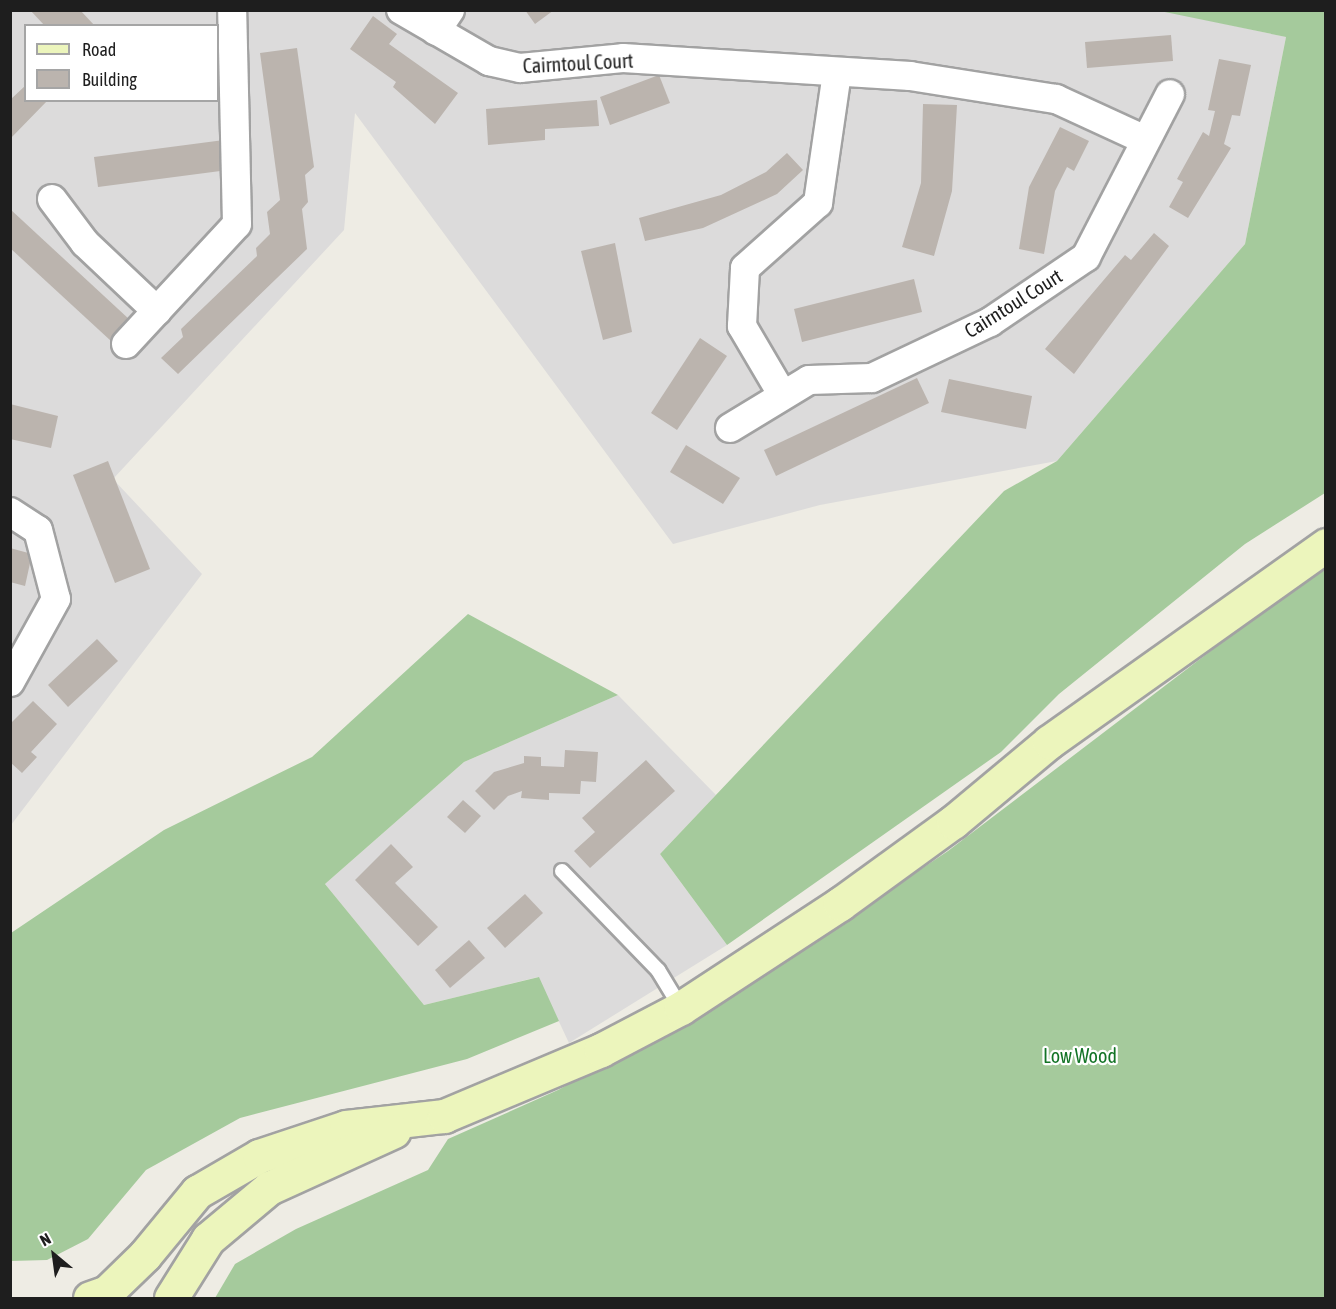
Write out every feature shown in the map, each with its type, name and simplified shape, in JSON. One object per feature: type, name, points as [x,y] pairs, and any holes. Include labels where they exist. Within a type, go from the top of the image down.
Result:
[{"type":"main road","points":[[90,1299],[107,1292],[145,1255],[197,1192],[259,1156],[345,1127],[444,1116],[505,1092],[681,1008],[840,904],[953,822],[1049,742],[1326,545]]},
{"type":"main road","points":[[171,1299],[208,1239],[269,1188],[415,1121]]},
{"type":"street","points":[[126,344],[237,224],[231,10]]},
{"type":"street","name":"Cairntoul Court","points":[[401,10],[443,21],[489,61],[520,68],[624,58],[910,76],[1056,99],[1145,140]]},
{"type":"street","points":[[782,394],[742,326],[745,268],[818,203],[837,72]]},
{"type":"street","name":"Cairntoul Court","points":[[730,428],[782,394],[809,380],[872,378],[990,322],[1086,257],[1170,94]]},
{"type":"street","points":[[52,199],[85,243],[157,311]]},
{"type":"street","points":[[10,512],[38,530],[56,599],[10,682]]},
{"type":"lane","points":[[562,871],[657,970],[681,1008]]},
{"type":"shaded area","points":[[1160,10],[1286,37],[1245,244],[1057,461],[820,505],[673,544],[355,113],[344,230],[113,479],[202,574],[11,825],[11,11]]},
{"type":"shaded area","points":[[618,695],[716,795],[660,854],[727,945],[569,1043],[538,977],[424,1005],[325,884],[464,762]]},
{"type":"green space","points":[[1160,11],[1325,11],[1325,493],[1245,544],[1059,694],[1001,752],[727,945],[660,854],[1004,491],[1057,461],[1245,244],[1286,37]]},
{"type":"green space","name":"Low Wood","points":[[1325,564],[1325,1298],[215,1298],[235,1264],[296,1229],[428,1170],[448,1139],[558,1090],[732,996],[948,851]]},
{"type":"green space","points":[[468,614],[618,695],[464,762],[325,884],[424,1005],[539,977],[559,1021],[467,1059],[240,1118],[146,1170],[88,1239],[47,1260],[11,1261],[11,933],[164,830],[312,757]]},
{"type":"building","points":[[30,10],[80,10],[93,24],[43,24]]},
{"type":"building","points":[[525,10],[554,10],[535,24]]},
{"type":"building","points":[[373,16],[397,34],[389,44],[458,93],[435,124],[393,87],[396,82],[350,49]]},
{"type":"building","points":[[1171,35],[1173,61],[1087,68],[1085,42]]},
{"type":"building","points":[[297,48],[314,167],[305,175],[308,202],[302,209],[307,249],[178,374],[161,358],[183,337],[181,329],[257,256],[256,248],[270,234],[267,212],[280,200],[260,53]]},
{"type":"building","points":[[1219,59],[1251,65],[1240,116],[1232,115],[1224,144],[1231,148],[1188,218],[1169,207],[1183,182],[1177,179],[1203,132],[1209,136],[1215,111],[1208,110]]},
{"type":"building","points":[[659,75],[670,103],[610,125],[600,97]]},
{"type":"building","points":[[24,87],[24,102],[46,102],[10,139],[10,100]]},
{"type":"building","points":[[597,100],[599,126],[545,129],[545,140],[488,145],[486,109]]},
{"type":"building","points":[[923,104],[957,105],[952,191],[934,256],[902,247],[921,183]]},
{"type":"building","points":[[1060,127],[1089,141],[1074,171],[1067,167],[1055,191],[1044,254],[1019,249],[1029,187]]},
{"type":"building","points":[[224,140],[228,170],[98,187],[94,157]]},
{"type":"building","points":[[787,153],[803,170],[777,194],[703,228],[645,241],[639,218],[721,195],[766,172]]},
{"type":"building","points":[[10,209],[130,320],[111,341],[10,248]]},
{"type":"building","points":[[1154,233],[1169,246],[1074,374],[1045,349],[1125,255],[1131,260]]},
{"type":"building","points":[[615,243],[632,332],[603,340],[581,251]]},
{"type":"building","points":[[914,279],[922,312],[802,342],[794,309]]},
{"type":"building","points":[[700,338],[727,356],[677,430],[651,413]]},
{"type":"building","points":[[917,378],[929,403],[776,476],[764,450]]},
{"type":"building","points":[[949,379],[1032,396],[1026,429],[941,412]]},
{"type":"building","points":[[10,404],[58,416],[51,448],[10,439]]},
{"type":"building","points":[[686,445],[740,478],[723,504],[670,472]]},
{"type":"building","points":[[108,461],[150,569],[115,583],[73,475]]},
{"type":"building","points":[[10,548],[32,554],[25,586],[10,582]]},
{"type":"building","points":[[97,639],[118,661],[68,707],[48,685]]},
{"type":"building","points":[[33,701],[57,724],[31,752],[37,757],[22,773],[10,762],[10,724]]},
{"type":"building","points":[[565,750],[598,752],[596,782],[581,781],[580,794],[549,793],[549,800],[521,798],[522,791],[508,796],[494,810],[475,791],[494,772],[524,763],[524,756],[541,757],[541,766],[564,767]]},
{"type":"building","points":[[646,760],[675,791],[590,868],[574,851],[595,832],[582,818]]},
{"type":"building","points":[[463,800],[481,816],[465,833],[447,817]]},
{"type":"building","points":[[391,844],[413,867],[395,883],[438,927],[418,946],[355,880]]},
{"type":"building","points":[[525,894],[543,913],[505,948],[487,928]]},
{"type":"building","points":[[469,940],[485,958],[450,988],[435,970]]}]
